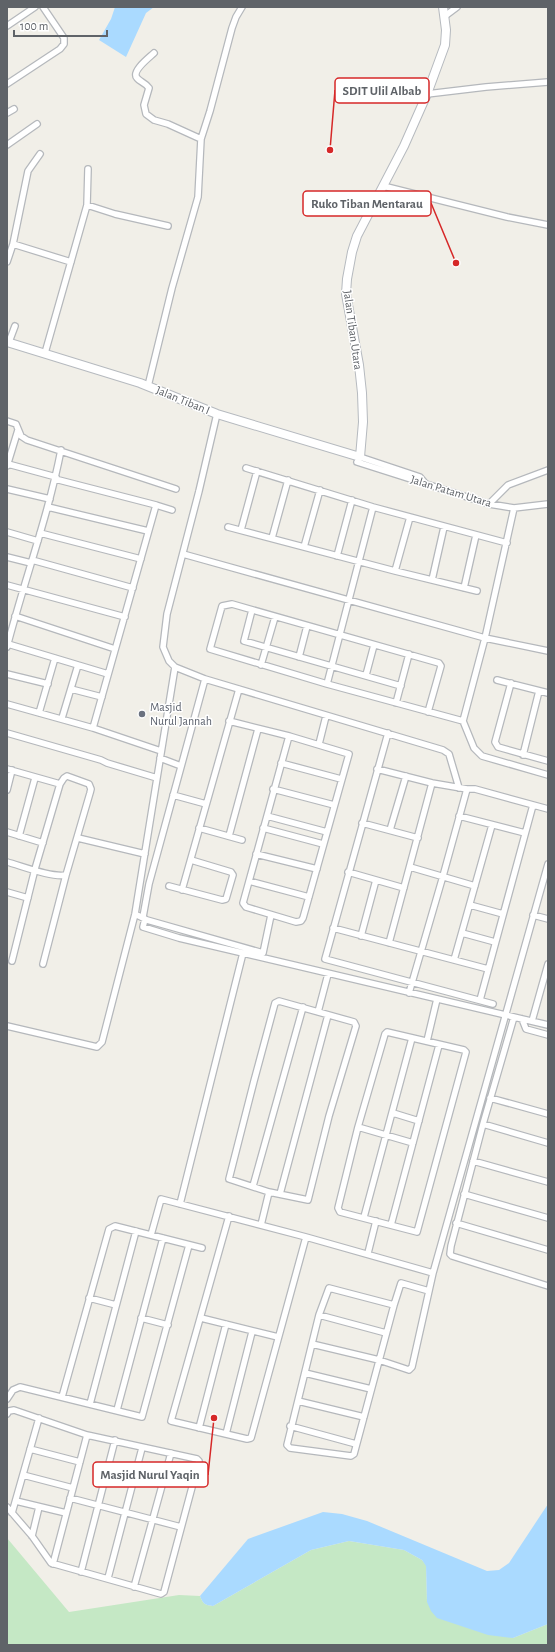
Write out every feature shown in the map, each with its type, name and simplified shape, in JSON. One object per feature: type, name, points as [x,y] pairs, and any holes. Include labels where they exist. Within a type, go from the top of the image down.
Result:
[{"type":"street","points":[[7,26],[35,7]]},
{"type":"street","points":[[7,84],[60,49],[64,44],[64,38],[42,7]]},
{"type":"street","points":[[148,386],[172,288],[198,197],[201,139],[232,28],[242,7]]},
{"type":"street","name":"Jalan Tiban Utara","points":[[358,459],[363,422],[362,393],[359,365],[346,289],[352,252],[357,236],[404,146],[427,94],[445,45],[445,16],[443,7]]},
{"type":"street","points":[[445,16],[457,7]]},
{"type":"street","points":[[154,53],[136,71],[135,75],[136,78],[149,88],[144,105],[146,114],[154,120],[168,124],[201,139]]},
{"type":"street","points":[[427,94],[548,82]]},
{"type":"street","points":[[7,113],[14,109]]},
{"type":"street","points":[[7,145],[37,124]]},
{"type":"street","points":[[7,262],[13,244],[28,171],[40,154]]},
{"type":"street","points":[[45,353],[87,205],[88,169]]},
{"type":"street","points":[[383,186],[507,217],[548,225]]},
{"type":"street","points":[[87,205],[115,214],[168,226]]},
{"type":"street","points":[[13,244],[71,262]]},
{"type":"street","points":[[8,344],[15,326]]},
{"type":"street","name":"Jalan Tiban I","points":[[8,344],[45,353],[148,386],[217,414],[358,459]]},
{"type":"street","name":"Jalan Tiban I","points":[[8,344],[143,389],[216,418],[358,459]]},
{"type":"street","points":[[216,418],[167,614],[163,647],[168,661],[175,667],[205,680],[447,752],[449,754],[459,788]]},
{"type":"street","points":[[7,421],[16,424],[23,439],[61,450],[176,489]]},
{"type":"street","points":[[18,430],[7,466],[172,510]]},
{"type":"street","points":[[61,450],[56,478],[32,562],[15,616],[10,624],[7,646],[55,658],[108,674]]},
{"type":"street","name":"Jalan Patam Utara","points":[[358,459],[420,477],[425,483],[488,504],[514,508],[548,504]]},
{"type":"street","points":[[246,468],[373,507],[507,543]]},
{"type":"street","points":[[488,504],[508,485],[548,470]]},
{"type":"street","points":[[241,530],[257,471]]},
{"type":"street","points":[[272,538],[288,480]]},
{"type":"street","points":[[7,489],[50,499]]},
{"type":"street","points":[[304,547],[320,490]]},
{"type":"street","points":[[337,556],[352,500]]},
{"type":"street","points":[[93,728],[156,505]]},
{"type":"street","points":[[48,507],[148,530]]},
{"type":"street","points":[[327,684],[373,507]]},
{"type":"street","points":[[514,508],[485,638],[463,721],[474,748],[482,756],[548,775]]},
{"type":"street","points":[[395,571],[410,517]]},
{"type":"street","points":[[228,527],[477,591]]},
{"type":"street","points":[[432,580],[444,527]]},
{"type":"street","points":[[7,532],[38,541]]},
{"type":"street","points":[[40,533],[141,559]]},
{"type":"street","points":[[464,588],[476,535]]},
{"type":"street","points":[[183,554],[485,638],[548,651]]},
{"type":"street","points":[[7,557],[133,588]]},
{"type":"street","points":[[7,585],[125,617]]},
{"type":"street","points":[[428,712],[441,666],[439,663],[232,604],[222,606],[210,649],[327,684],[428,712],[463,721]]},
{"type":"street","points":[[252,610],[244,641],[401,686]]},
{"type":"street","points":[[15,616],[115,649]]},
{"type":"street","points":[[261,665],[275,617]]},
{"type":"street","points":[[299,657],[307,626]]},
{"type":"street","points":[[366,675],[374,645]]},
{"type":"street","points":[[396,703],[409,654]]},
{"type":"street","points":[[39,713],[55,658]]},
{"type":"street","points":[[62,718],[78,665]]},
{"type":"street","points":[[7,1026],[96,1047],[102,1042],[135,914],[175,667]]},
{"type":"street","points":[[7,674],[48,684]]},
{"type":"street","points":[[205,680],[149,884],[143,927],[179,938],[548,1025]]},
{"type":"street","points":[[496,680],[548,693]]},
{"type":"street","points":[[511,683],[495,742],[498,747],[548,761]]},
{"type":"street","points":[[71,689],[102,698]]},
{"type":"street","points":[[182,890],[239,689]]},
{"type":"street","points":[[523,755],[539,690]]},
{"type":"street","points":[[7,704],[62,718],[161,751]]},
{"type":"street","points":[[318,744],[326,716]]},
{"type":"street","points":[[229,721],[289,736],[349,754],[303,918],[301,921],[296,922],[243,905],[280,763],[289,736]]},
{"type":"street","points":[[229,836],[258,729]]},
{"type":"street","points":[[7,733],[157,778]]},
{"type":"street","points":[[388,734],[348,872],[325,959],[413,984],[493,1004]]},
{"type":"street","points":[[160,758],[181,766]]},
{"type":"street","points":[[280,763],[341,780]]},
{"type":"street","points":[[7,790],[9,769],[35,778],[60,784]]},
{"type":"street","points":[[377,769],[432,783],[459,788],[475,789],[548,809]]},
{"type":"street","points":[[12,961],[35,869],[60,784],[67,776],[83,781],[91,786],[43,964]]},
{"type":"street","points":[[390,830],[406,776]]},
{"type":"street","points":[[20,836],[35,778]]},
{"type":"street","points":[[389,943],[432,783]]},
{"type":"street","points":[[274,789],[334,805]]},
{"type":"street","points":[[410,993],[467,789]]},
{"type":"street","points":[[173,795],[206,804]]},
{"type":"street","points":[[480,1000],[533,805]]},
{"type":"street","points":[[267,816],[327,832]]},
{"type":"street","points":[[459,816],[525,833]]},
{"type":"street","points":[[362,823],[418,838]]},
{"type":"street","points":[[454,960],[492,825]]},
{"type":"street","points":[[199,828],[242,840]]},
{"type":"street","points":[[263,828],[323,844]]},
{"type":"street","points":[[7,832],[43,843]]},
{"type":"street","points":[[78,838],[144,854]]},
{"type":"street","points":[[256,854],[317,869]]},
{"type":"street","points":[[170,886],[222,900],[226,899],[233,875],[231,872],[190,860]]},
{"type":"street","points":[[7,862],[53,875],[66,875]]},
{"type":"street","points":[[312,1344],[379,1360],[409,1370],[410,1368],[414,1359],[433,1273],[533,915],[546,876],[548,864]]},
{"type":"street","points":[[410,867],[475,886]]},
{"type":"street","points":[[348,872],[404,888]]},
{"type":"street","points":[[361,936],[376,880]]},
{"type":"street","points":[[249,881],[309,897]]},
{"type":"street","points":[[7,892],[28,898]]},
{"type":"street","points":[[470,905],[503,914]]},
{"type":"street","points":[[135,914],[144,918],[263,953],[271,915]]},
{"type":"street","points":[[533,915],[548,920]]},
{"type":"street","points":[[333,928],[488,969]]},
{"type":"street","points":[[462,933],[495,942]]},
{"type":"street","points":[[180,1204],[243,953]]},
{"type":"street","points":[[532,1021],[545,987],[548,964]]},
{"type":"street","points":[[318,1012],[328,974]]},
{"type":"street","points":[[427,1041],[436,999]]},
{"type":"street","points":[[279,1001],[318,1012],[354,1022],[356,1026],[329,1116],[308,1200],[269,1192],[230,1179],[229,1177],[276,1003],[279,1001]]},
{"type":"street","points":[[253,1186],[304,1008]]},
{"type":"street","points":[[280,1194],[328,1015]]},
{"type":"street","points":[[514,1017],[490,1098],[450,1250],[452,1256],[548,1286]]},
{"type":"street","points":[[522,1019],[526,1029],[548,1036]]},
{"type":"street","points":[[388,1031],[427,1041],[464,1050],[466,1055],[418,1231],[414,1232],[364,1217],[340,1212],[338,1208],[358,1127],[385,1034],[388,1031]]},
{"type":"street","points":[[364,1217],[412,1038]]},
{"type":"street","points":[[390,1225],[439,1045]]},
{"type":"street","points":[[490,1098],[548,1114]]},
{"type":"street","points":[[393,1113],[419,1121]]},
{"type":"street","points":[[483,1124],[548,1144]]},
{"type":"street","points":[[358,1127],[413,1143]]},
{"type":"street","points":[[473,1161],[548,1182]]},
{"type":"street","points":[[261,1225],[269,1192]]},
{"type":"street","points":[[464,1194],[548,1218]]},
{"type":"street","points":[[151,1235],[161,1199],[368,1253],[433,1273]]},
{"type":"street","points":[[229,1216],[171,1421],[247,1440],[251,1438],[306,1237]]},
{"type":"street","points":[[368,1253],[376,1221]]},
{"type":"street","points":[[456,1223],[548,1250]]},
{"type":"street","points":[[62,1397],[109,1229],[115,1226],[202,1248]]},
{"type":"street","points":[[90,1404],[136,1231]]},
{"type":"street","points":[[117,1410],[163,1238]]},
{"type":"street","points":[[7,1399],[13,1390],[20,1387],[142,1417],[189,1245]]},
{"type":"street","points":[[394,1305],[329,1288],[319,1315],[298,1401],[290,1426],[287,1445],[290,1448],[351,1456],[354,1454],[386,1333],[401,1283],[430,1291]]},
{"type":"street","points":[[89,1298],[116,1305]]},
{"type":"street","points":[[319,1315],[386,1333]]},
{"type":"street","points":[[141,1318],[168,1325]]},
{"type":"street","points":[[201,1318],[252,1332],[278,1337]]},
{"type":"street","points":[[198,1428],[226,1324]]},
{"type":"street","points":[[226,1434],[252,1332]]},
{"type":"street","points":[[305,1373],[371,1389]]},
{"type":"street","points":[[298,1401],[364,1417]]},
{"type":"street","points":[[7,1414],[9,1411],[14,1410],[87,1435],[197,1459],[199,1461],[163,1594],[54,1564],[46,1559],[32,1536],[7,1507]]},
{"type":"street","points":[[12,1513],[39,1418]]},
{"type":"street","points":[[290,1426],[356,1444]]},
{"type":"street","points":[[54,1564],[72,1488],[87,1435]]},
{"type":"street","points":[[81,1572],[115,1440]]},
{"type":"street","points":[[108,1578],[142,1448]]},
{"type":"street","points":[[30,1449],[80,1462]]},
{"type":"street","points":[[134,1587],[171,1453]]},
{"type":"street","points":[[23,1474],[72,1488]]},
{"type":"street","points":[[70,1498],[181,1527]]},
{"type":"street","points":[[16,1501],[66,1513]]},
{"type":"street","points":[[32,1536],[39,1507]]},
{"type":"green space","points":[[7,1538],[69,1612],[179,1595],[200,1596],[205,1604],[213,1606],[311,1550],[349,1541],[404,1550],[422,1560],[426,1565],[427,1602],[513,1638],[548,1624],[548,1645],[7,1645]]},
{"type":"water","points":[[115,7],[154,7],[146,13],[126,57],[99,40],[111,19]]},
{"type":"water","points":[[548,1504],[548,1624],[513,1638],[488,1635],[437,1618],[431,1611],[427,1602],[426,1566],[422,1560],[404,1550],[349,1541],[311,1550],[213,1606],[205,1604],[200,1596],[248,1539],[323,1512],[342,1514],[367,1521],[487,1571],[499,1570],[509,1563]]},
{"type":"place","name":"SDIT Ulil Albab","points":[[330,150]]},
{"type":"place","name":"Ruko Tiban Mentarau","points":[[456,263]]},
{"type":"place","name":"Masjid Nurul Jannah","points":[[142,714]]},
{"type":"place","name":"Masjid Nurul Yaqin","points":[[214,1418]]}]
